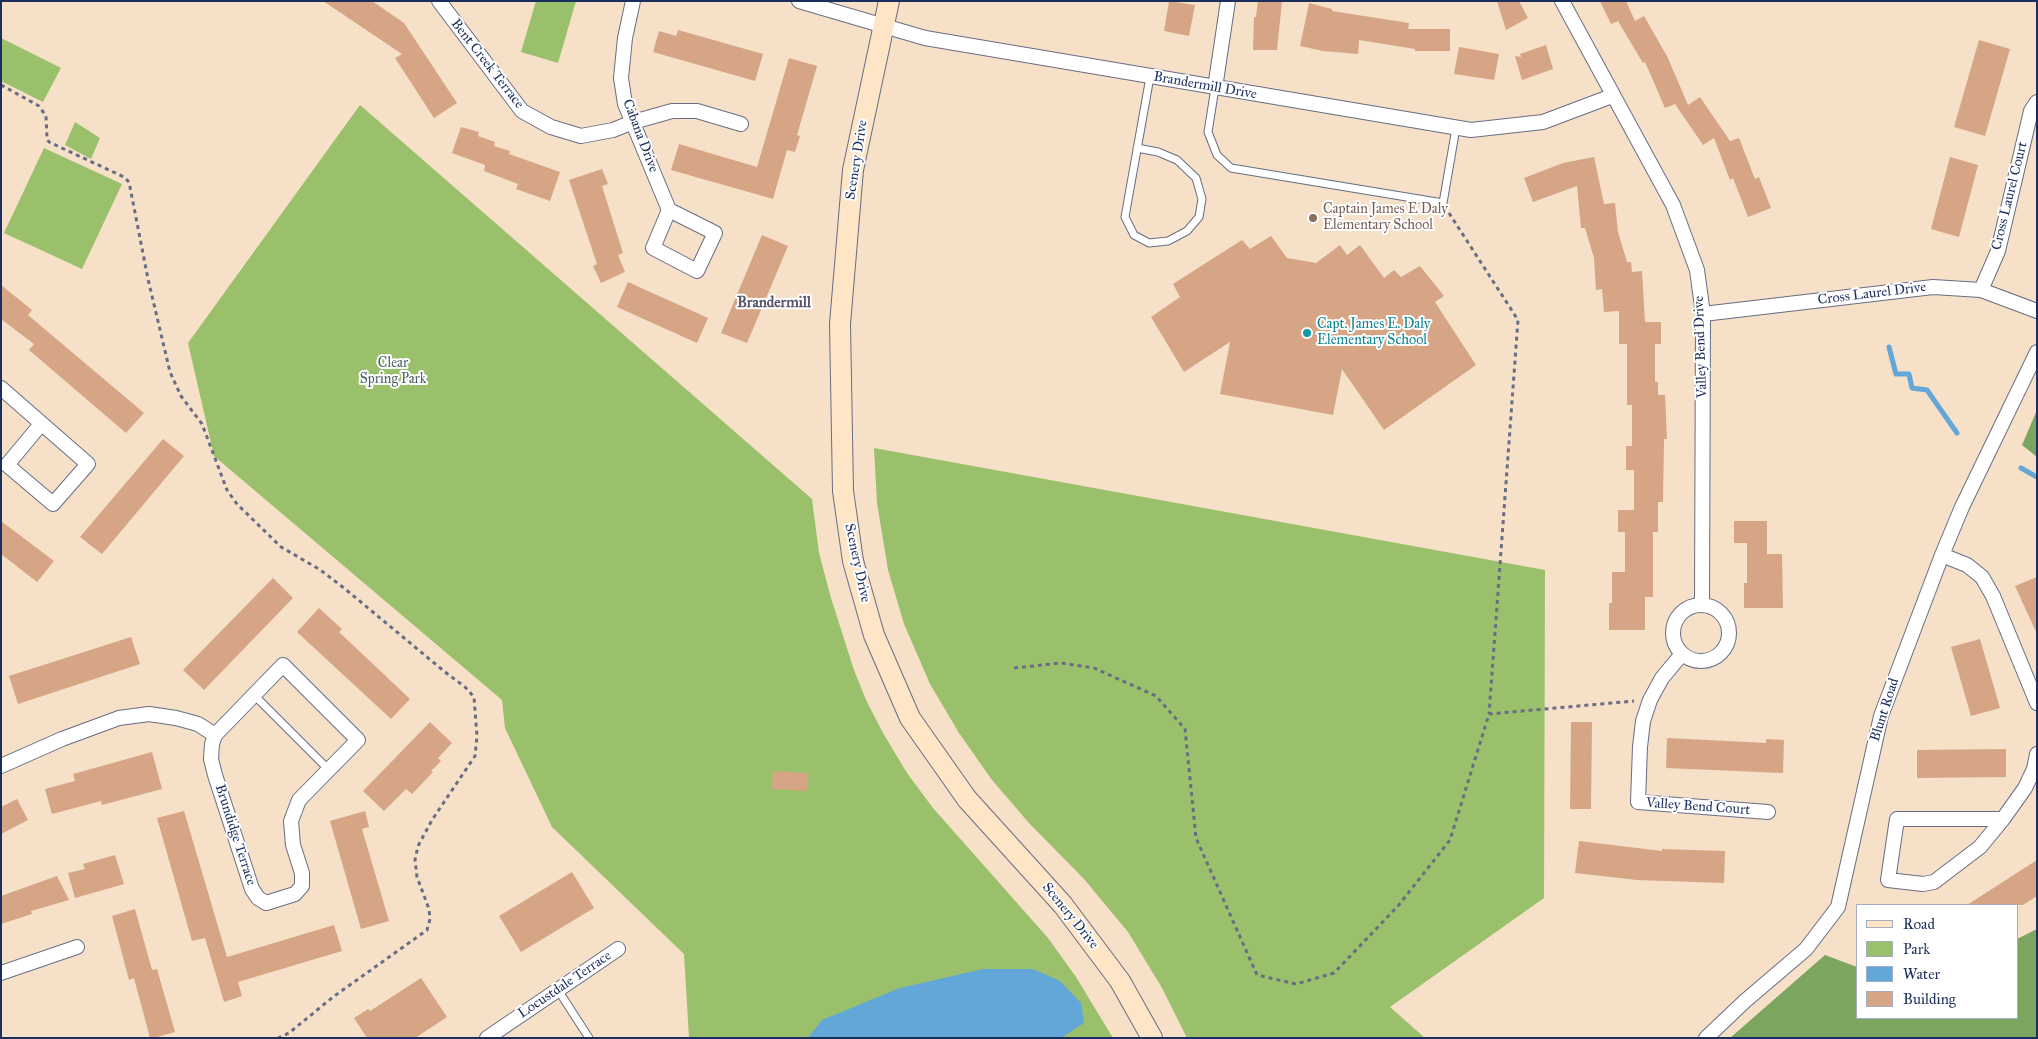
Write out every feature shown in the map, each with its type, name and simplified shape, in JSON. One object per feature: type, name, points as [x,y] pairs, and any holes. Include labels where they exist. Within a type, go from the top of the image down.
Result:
[{"type":"street","name":"Bent Creek Terrace","points":[[438,1],[522,111],[552,127],[580,136],[613,130],[672,111],[697,111],[741,124]]},
{"type":"street","name":"Cabana Drive","points":[[633,1],[625,38],[621,78],[625,104],[669,210]]},
{"type":"street","name":"Brandermill Drive","points":[[798,1],[926,38],[1471,130],[1543,122],[1612,96]]},
{"type":"street","name":"Scenery Drive","points":[[889,1],[853,170],[840,324],[843,491],[853,562],[874,635],[910,718],[967,799],[1063,905],[1120,981],[1152,1038]]},
{"type":"street","points":[[1216,88],[1228,1]]},
{"type":"street","name":"Valley Bend Drive","points":[[1562,1],[1673,205],[1697,270],[1703,314],[1702,605]]},
{"type":"street","name":"Cross Laurel Court","points":[[1981,290],[1998,251],[2031,111],[2037,102]]},
{"type":"street","points":[[669,210],[715,233],[697,271],[653,248],[669,210]]},
{"type":"street","name":"Cross Laurel Drive","points":[[1703,314],[1933,287],[1981,290],[2037,311]]},
{"type":"street","name":"Blunt Road","points":[[1706,1038],[1806,948],[1838,907],[1881,716],[1962,507],[2037,352]]},
{"type":"street","points":[[1,388],[88,464],[53,504],[7,465],[41,424]]},
{"type":"street","points":[[1942,555],[1967,565],[1982,577],[1993,596],[2037,703]]},
{"type":"street","points":[[1702,605],[1712,607],[1722,614],[1729,629],[1729,639],[1725,648],[1717,656],[1705,661],[1693,660],[1682,654],[1674,642],[1673,628],[1676,618],[1683,611],[1692,606],[1702,605]]},
{"type":"street","name":"Valley Bend Court","points":[[1682,654],[1662,678],[1650,700],[1643,721],[1638,802],[1768,812]]},
{"type":"street","name":"Brundidge Terrace","points":[[283,666],[358,740],[299,800],[292,821],[293,845],[302,873],[302,886],[295,894],[266,903],[258,898],[252,889],[211,759],[212,744],[216,735],[254,695],[283,666]]},
{"type":"street","points":[[1,766],[62,739],[118,718],[149,714],[176,718],[198,724],[216,735]]},
{"type":"street","points":[[2004,819],[1897,819],[1888,880],[1923,884],[1934,882],[1980,847],[2004,819],[2025,788],[2034,769],[2037,754]]},
{"type":"street","points":[[1,973],[77,947]]},
{"type":"street","name":"Locustdale Terrace","points":[[487,1038],[618,949]]},
{"type":"lane","points":[[1137,148],[1158,152],[1177,160],[1196,178],[1202,199],[1199,217],[1187,231],[1168,241],[1149,243],[1134,235],[1126,217],[1137,148],[1150,77]]},
{"type":"lane","points":[[1216,88],[1208,132],[1217,155],[1232,168],[1443,203],[1456,128]]},
{"type":"lane","points":[[254,695],[329,770]]},
{"type":"lane","points":[[558,990],[589,1038]]},
{"type":"path","points":[[1,85],[39,106],[46,116],[47,139],[49,142],[124,177],[129,182],[148,279],[170,372],[182,396],[202,424],[227,490],[281,547],[319,569],[344,588],[465,687],[474,697],[477,736],[476,756],[432,820],[418,846],[415,860],[417,877],[429,909],[430,919],[427,930],[332,998],[288,1033],[278,1038]]},
{"type":"path","points":[[1014,668],[1060,663],[1094,668],[1156,696],[1185,729],[1196,838],[1257,975],[1296,984],[1334,973],[1398,906],[1450,840],[1489,714],[1518,320],[1443,203]]},
{"type":"path","points":[[1489,714],[1650,700]]},
{"type":"green space","points":[[536,1],[576,1],[558,63],[521,52]]},
{"type":"green space","points":[[1,38],[61,68],[43,102],[1,81]]},
{"type":"green space","name":"Clear Spring Park","points":[[360,105],[812,499],[819,553],[831,598],[854,670],[866,700],[883,733],[907,773],[933,808],[1048,938],[1076,977],[1113,1038],[689,1038],[684,954],[552,827],[505,728],[502,700],[214,456],[188,343]]},
{"type":"green space","points":[[75,122],[100,138],[91,159],[65,145]]},
{"type":"green space","points":[[44,148],[122,184],[82,269],[4,233]]},
{"type":"green space","points":[[2037,410],[2037,457],[2022,445]]},
{"type":"green space","points":[[874,448],[1545,570],[1544,898],[1390,1007],[1425,1038],[1187,1038],[1162,988],[1128,932],[1084,879],[1029,823],[992,780],[959,733],[930,684],[904,624],[888,570],[877,503]]},
{"type":"green space","points":[[2037,929],[2037,1038],[1730,1038],[1825,955],[1856,967],[1856,1019],[2018,1019],[2018,938]]},
{"type":"water","points":[[983,969],[1033,969],[1060,981],[1081,1003],[1084,1023],[1061,1038],[808,1038],[822,1020],[900,988]]},
{"type":"building","points":[[323,1],[372,1],[404,23],[457,103],[434,118],[395,58],[402,54]]},
{"type":"building","points":[[1169,1],[1195,5],[1189,36],[1164,31]]},
{"type":"building","points":[[1258,1],[1282,1],[1277,50],[1253,50],[1254,17],[1256,17]]},
{"type":"building","points":[[1497,1],[1519,1],[1528,18],[1506,30]]},
{"type":"building","points":[[1600,1],[1626,1],[1635,21],[1644,16],[1667,56],[1688,105],[1700,97],[1730,141],[1739,138],[1755,179],[1759,177],[1771,208],[1748,217],[1733,178],[1730,180],[1714,138],[1703,145],[1675,104],[1665,108],[1645,62],[1643,63],[1618,21],[1611,24]]},
{"type":"building","points":[[1309,3],[1332,9],[1332,11],[1409,23],[1408,29],[1450,29],[1450,51],[1415,51],[1415,49],[1359,40],[1358,54],[1323,51],[1300,46]]},
{"type":"building","points":[[678,30],[763,54],[755,81],[653,52],[659,31],[676,36]]},
{"type":"building","points":[[1979,40],[2010,49],[1985,136],[1954,127]]},
{"type":"building","points":[[1546,45],[1553,69],[1522,80],[1515,56],[1521,57],[1520,54]]},
{"type":"building","points":[[1459,47],[1499,54],[1494,80],[1454,74]]},
{"type":"building","points":[[789,58],[817,66],[797,135],[800,136],[795,152],[787,150],[773,199],[671,170],[679,144],[757,167]]},
{"type":"building","points":[[461,127],[479,132],[478,136],[495,142],[494,146],[510,151],[509,154],[560,172],[550,201],[516,189],[518,184],[484,171],[485,165],[452,153]]},
{"type":"building","points":[[1594,157],[1604,204],[1615,203],[1618,232],[1627,262],[1631,262],[1632,272],[1642,271],[1645,322],[1661,322],[1661,344],[1655,344],[1655,382],[1658,382],[1658,395],[1665,395],[1667,439],[1664,439],[1663,502],[1658,502],[1658,532],[1653,532],[1653,597],[1645,597],[1645,630],[1609,630],[1609,603],[1612,603],[1612,572],[1625,572],[1625,532],[1618,532],[1618,510],[1634,510],[1634,470],[1626,470],[1626,446],[1632,446],[1632,405],[1627,405],[1627,344],[1619,344],[1619,311],[1604,312],[1602,289],[1596,290],[1594,258],[1585,228],[1581,228],[1577,186],[1533,202],[1524,178],[1563,163]]},
{"type":"building","points":[[1950,157],[1978,165],[1959,237],[1931,229]]},
{"type":"building","points":[[602,169],[608,184],[602,186],[623,253],[618,255],[625,272],[601,283],[593,266],[597,264],[569,180]]},
{"type":"building","points":[[762,235],[788,246],[747,343],[721,333]]},
{"type":"building","name":"Capt. James E. Daly Elementary School","points":[[1271,236],[1287,258],[1316,263],[1340,245],[1347,255],[1360,245],[1384,278],[1394,270],[1401,277],[1420,266],[1444,296],[1435,302],[1476,365],[1384,430],[1342,369],[1333,415],[1220,394],[1230,342],[1184,372],[1151,317],[1180,297],[1173,284],[1242,240],[1250,249]]},
{"type":"building","points":[[628,282],[708,318],[697,343],[617,307]]},
{"type":"building","points":[[1,285],[32,310],[28,315],[144,413],[126,433],[29,350],[34,344],[1,319]]},
{"type":"building","points":[[163,439],[184,456],[102,554],[80,537]]},
{"type":"building","points":[[1,521],[54,561],[37,582],[1,554]]},
{"type":"building","points":[[1734,521],[1767,521],[1767,554],[1782,554],[1783,608],[1744,608],[1744,583],[1747,583],[1747,543],[1734,543]]},
{"type":"building","points":[[2037,577],[2037,634],[2015,586]]},
{"type":"building","points":[[273,578],[293,598],[204,690],[183,670]]},
{"type":"building","points":[[319,608],[342,629],[339,632],[410,699],[391,719],[297,632]]},
{"type":"building","points":[[131,637],[140,664],[18,704],[9,676]]},
{"type":"building","points":[[1980,639],[2000,708],[1971,716],[1951,647]]},
{"type":"building","points":[[430,722],[452,743],[438,758],[441,761],[431,771],[433,772],[412,794],[406,789],[384,811],[363,791]]},
{"type":"building","points":[[1571,722],[1592,722],[1591,809],[1570,809]]},
{"type":"building","points":[[1667,738],[1766,743],[1766,739],[1784,740],[1783,773],[1666,768]]},
{"type":"building","points":[[2006,749],[2006,777],[1917,778],[1917,750]]},
{"type":"building","points":[[152,752],[162,789],[102,805],[101,801],[52,814],[45,789],[75,781],[73,774]]},
{"type":"building","points":[[773,771],[808,773],[807,791],[772,789]]},
{"type":"building","points":[[17,799],[28,820],[1,834],[1,807]]},
{"type":"building","points":[[184,811],[227,957],[334,925],[342,951],[238,982],[242,996],[224,1002],[205,938],[192,941],[157,818]]},
{"type":"building","points":[[365,811],[369,827],[362,829],[389,921],[361,929],[330,821]]},
{"type":"building","points":[[1579,841],[1662,851],[1662,849],[1725,851],[1724,883],[1637,880],[1575,873]]},
{"type":"building","points":[[115,855],[124,884],[75,898],[68,873],[85,869],[83,864]]},
{"type":"building","points":[[2037,860],[2037,896],[2023,905],[1969,904]]},
{"type":"building","points":[[572,872],[594,908],[521,952],[499,916]]},
{"type":"building","points":[[57,876],[69,900],[31,911],[32,914],[1,924],[1,896]]},
{"type":"building","points":[[135,909],[152,970],[157,969],[175,1032],[154,1038],[150,1038],[134,978],[129,980],[112,916]]},
{"type":"building","points":[[421,978],[447,1017],[415,1038],[367,1038],[354,1018],[368,1009],[370,1011]]},
{"type":"waterway","points":[[1889,347],[1896,374],[1909,374],[1912,388],[1927,390],[1957,433]]},
{"type":"waterway","points":[[2021,468],[2037,477]]},
{"type":"place","name":"Captain James E Daly Elementary School","points":[[1313,218]]},
{"type":"place","name":"Capt. James E. Daly Elementary School","points":[[1307,333]]},
{"type":"district","name":"Brandermill","points":[[774,303]]}]
